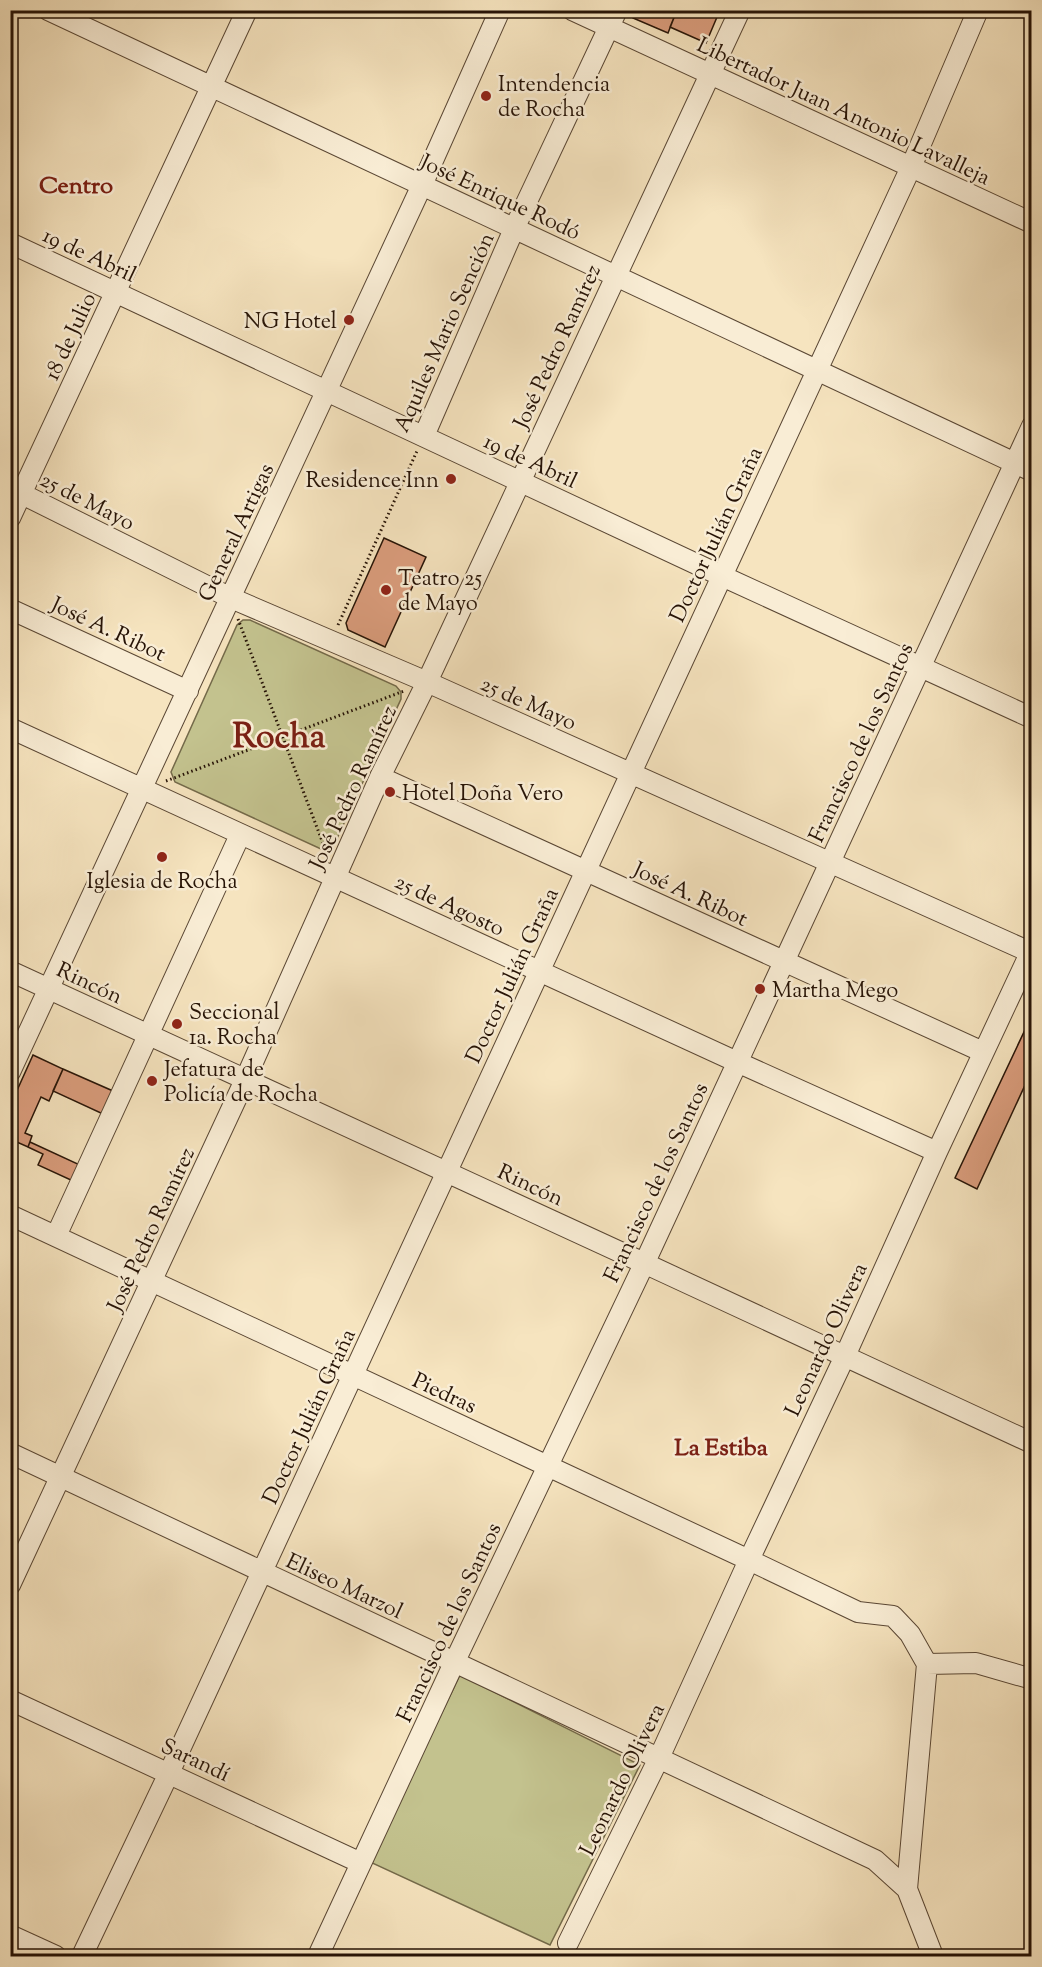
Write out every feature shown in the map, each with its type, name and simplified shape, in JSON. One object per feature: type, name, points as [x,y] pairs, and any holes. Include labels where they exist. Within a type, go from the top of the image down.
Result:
[{"type":"street","name":"José Enrique Rodó","points":[[48,10],[1023,467]]},
{"type":"street","name":"18 de Julio","points":[[10,518],[16,491],[116,292],[247,10]]},
{"type":"street","name":"General Artigas","points":[[10,1072],[327,391],[500,10]]},
{"type":"street","name":"Libertador Juan Antonio Lavalleja","points":[[572,10],[613,19],[711,75],[1032,223]]},
{"type":"street","name":"José Pedro Ramírez","points":[[10,1585],[245,1080],[380,777],[427,682],[740,10]]},
{"type":"street","name":"Doctor Julián Graña","points":[[82,1956],[170,1773],[911,167],[978,10]]},
{"type":"street","name":"Aquiles Mario Sención","points":[[424,436],[514,229],[613,19]]},
{"type":"street","name":"19 de Abril","points":[[10,243],[722,576],[1032,718]]},
{"type":"street","name":"Francisco de los Santos","points":[[318,1956],[454,1663],[645,1262],[920,666],[1023,467],[1032,426]]},
{"type":"street","name":"25 de Mayo","points":[[16,491],[231,598],[380,661],[1031,951]]},
{"type":"street","name":"José A. Ribot","points":[[10,609],[188,691]]},
{"type":"street","name":"25 de Agosto","points":[[10,728],[539,972],[937,1152]]},
{"type":"street","name":"José A. Ribot","points":[[380,777],[983,1052]]},
{"type":"street","points":[[56,1236],[240,835]]},
{"type":"street","name":"Leonardo Olivera","points":[[568,1943],[659,1758],[1031,951]]},
{"type":"street","name":"Rincón","points":[[10,971],[645,1262],[1032,1443]]},
{"type":"street","name":"Piedras","points":[[10,1215],[858,1612],[893,1616],[910,1634],[927,1664]]},
{"type":"street","name":"Eliseo Marzol","points":[[10,1453],[875,1860],[909,1896]]},
{"type":"street","points":[[933,1956],[909,1896],[927,1664],[976,1663],[1032,1679]]},
{"type":"street","name":"Sarandí","points":[[10,1700],[361,1863]]},
{"type":"street","points":[[10,1935],[56,1956]]},
{"type":"street","points":[[10,1952],[20,1956]]},
{"type":"path","name":"Aquiles Mario Sención","points":[[331,641],[424,436]]},
{"type":"path","points":[[231,598],[336,879]]},
{"type":"path","points":[[142,790],[427,682]]},
{"type":"shaded area","points":[[243,620],[250,620],[396,686],[401,692],[401,699],[334,845],[328,849],[321,849],[175,782],[171,772],[237,625]]},
{"type":"shaded area","points":[[460,1675],[640,1765],[550,1945],[370,1862]]},
{"type":"building","points":[[634,10],[677,10],[668,33],[633,18]]},
{"type":"building","points":[[677,10],[720,10],[706,43],[670,27]]},
{"type":"building","name":"Teatro 25 de Mayo","points":[[384,538],[426,557],[385,647],[348,630],[346,623]]},
{"type":"building","points":[[1032,1015],[1032,1070],[977,1189],[955,1178]]},
{"type":"building","points":[[33,1055],[63,1069],[49,1101],[41,1097],[25,1133],[32,1136],[28,1147],[10,1139],[10,1106]]},
{"type":"building","points":[[63,1069],[113,1091],[103,1114],[53,1091]]},
{"type":"building","points":[[30,1142],[80,1165],[73,1181],[38,1165],[43,1154],[28,1147]]},
{"type":"place","name":"Intendencia de Rocha","points":[[486,96]]},
{"type":"place","name":"NG Hotel","points":[[349,320]]},
{"type":"place","name":"Residence Inn","points":[[451,479]]},
{"type":"place","name":"Teatro 25 de Mayo","points":[[386,590]]},
{"type":"place","name":"Hotel Doña Vero","points":[[390,792]]},
{"type":"place","name":"Iglesia de Rocha","points":[[162,857]]},
{"type":"place","name":"Martha Mego","points":[[760,989]]},
{"type":"place","name":"Seccional 1a. Rocha","points":[[177,1024]]},
{"type":"place","name":"Jefatura de Policía de Rocha","points":[[152,1081]]},
{"type":"district","name":"Centro","points":[[76,185]]},
{"type":"district","name":"Rocha","points":[[279,735]]},
{"type":"district","name":"La Estiba","points":[[721,1447]]}]
